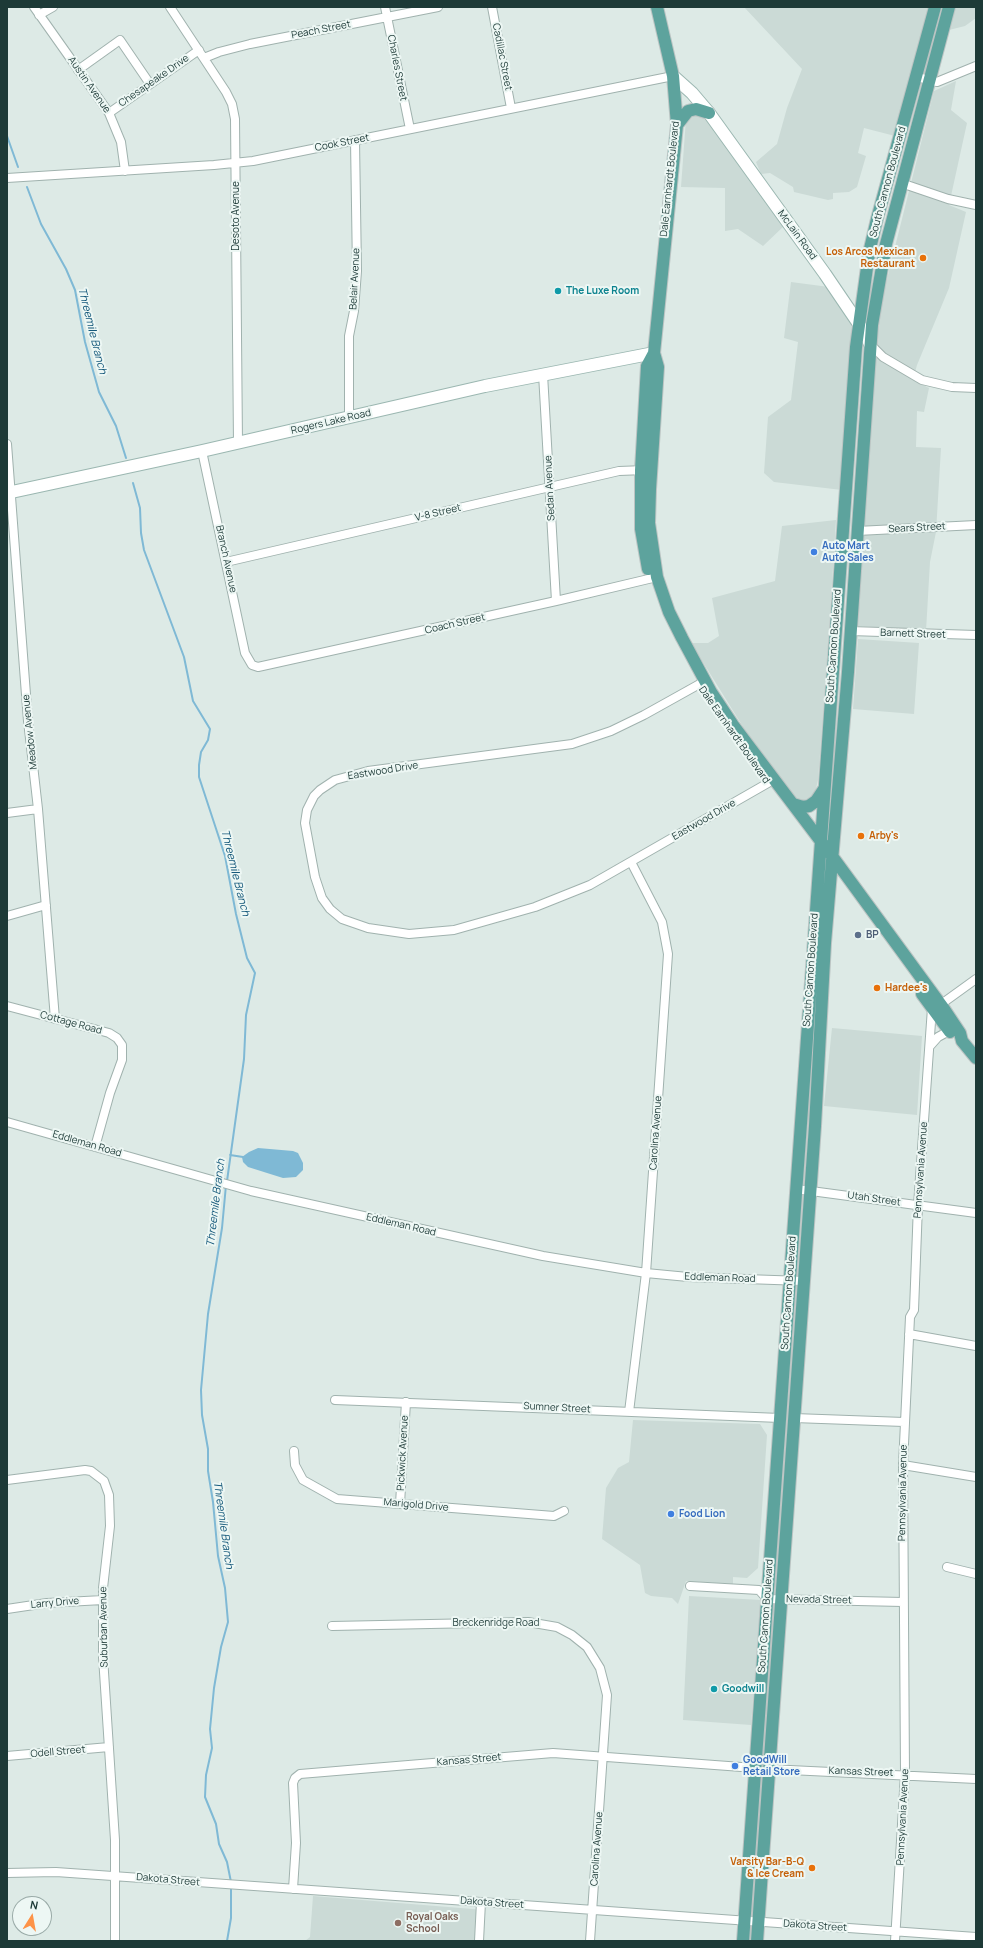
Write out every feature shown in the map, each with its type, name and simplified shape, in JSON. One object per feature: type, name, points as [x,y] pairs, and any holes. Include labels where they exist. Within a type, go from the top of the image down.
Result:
[{"type":"main road","name":"Dale Earnhardt Boulevard","points":[[657,7],[672,76],[677,125],[654,353],[658,367],[646,470],[653,578],[702,683],[727,729],[768,783],[820,846],[936,1006],[960,1033],[962,1041]]},
{"type":"main road","name":"South Cannon Boulevard","points":[[743,1941],[858,323],[869,253],[877,219],[935,7]]},
{"type":"main road","name":"South Cannon Boulevard","points":[[757,1941],[782,1599],[832,862],[870,344],[877,287],[886,244],[928,81],[949,7]]},
{"type":"main road","name":"McLain Road","points":[[672,76],[692,92],[709,113],[817,263],[858,323],[870,344]]},
{"type":"main road","points":[[677,125],[688,111],[696,109],[709,113]]},
{"type":"main road","name":"Rogers Lake Road","points":[[9,493],[543,374],[654,353]]},
{"type":"main road","points":[[839,580],[842,591],[844,620],[850,631]]},
{"type":"main road","name":"Dale Earnhardt Boulevard","points":[[702,683],[793,804],[820,846]]},
{"type":"main road","points":[[793,804],[803,807],[809,806],[816,801],[824,789]]},
{"type":"main road","name":"Dale Earnhardt Boulevard","points":[[936,1006],[949,1031],[953,1036],[962,1041],[976,1058]]},
{"type":"street","name":"Austin Avenue","points":[[34,7],[109,113],[121,142],[125,171]]},
{"type":"street","points":[[39,15],[53,7]]},
{"type":"street","name":"Desoto Avenue","points":[[170,7],[199,50],[232,104],[235,119],[238,443]]},
{"type":"street","name":"Charles Street","points":[[385,7],[410,129]]},
{"type":"street","name":"Peach Street","points":[[204,58],[219,52],[250,44],[438,7]]},
{"type":"street","name":"Cadillac Street","points":[[492,7],[511,108]]},
{"type":"street","points":[[78,70],[120,40],[150,84]]},
{"type":"street","name":"Chesapeake Drive","points":[[109,113],[199,50]]},
{"type":"street","points":[[917,77],[928,81],[937,82],[976,66]]},
{"type":"street","name":"Cook Street","points":[[7,178],[236,163],[672,76]]},
{"type":"street","name":"Belair Avenue","points":[[349,418],[349,336],[354,311],[358,271],[355,140]]},
{"type":"street","points":[[901,183],[948,199],[976,205]]},
{"type":"street","name":"McLain Road","points":[[870,344],[882,357],[922,380],[952,387],[976,388]]},
{"type":"street","name":"Sedan Avenue","points":[[543,374],[556,601]]},
{"type":"street","name":"Meadow Avenue","points":[[7,444],[9,493],[28,721],[38,809],[55,1019]]},
{"type":"street","name":"Branch Avenue","points":[[202,451],[245,653],[252,665]]},
{"type":"street","name":"V-8 Street","points":[[226,562],[619,471],[646,470]]},
{"type":"street","name":"Sears Street","points":[[857,531],[976,525]]},
{"type":"street","name":"Coach Street","points":[[252,665],[258,667],[269,666],[653,578]]},
{"type":"street","name":"Barnett Street","points":[[850,631],[976,635]]},
{"type":"street","name":"Eastwood Drive","points":[[702,683],[644,715],[611,731],[572,744],[368,772],[343,777],[320,790],[314,796],[305,817],[307,839],[315,877],[325,904],[349,922],[382,931],[410,934],[436,933],[503,917],[562,897],[590,885],[768,783]]},
{"type":"street","points":[[7,813],[38,809]]},
{"type":"street","name":"Carolina Avenue","points":[[629,1412],[646,1273],[668,954],[662,922],[631,862]]},
{"type":"street","points":[[7,916],[46,905]]},
{"type":"street","points":[[936,1006],[976,979]]},
{"type":"street","name":"Cottage Road","points":[[7,1006],[108,1033],[117,1038],[122,1045],[122,1060],[110,1093],[95,1146]]},
{"type":"street","name":"Pennsylvania Avenue","points":[[895,1941],[905,1774],[903,1602],[904,1422],[910,1317],[914,1310],[918,1205],[931,1030],[936,1006]]},
{"type":"street","points":[[930,1047],[938,1037],[949,1031]]},
{"type":"street","name":"Eddleman Road","points":[[7,1122],[258,1193],[543,1256],[646,1273],[688,1277],[803,1281]]},
{"type":"street","name":"Utah Street","points":[[796,1189],[976,1213]]},
{"type":"street","points":[[909,1334],[976,1346]]},
{"type":"street","name":"Sumner Street","points":[[334,1400],[780,1418]]},
{"type":"street","name":"Pickwick Avenue","points":[[400,1504],[406,1402]]},
{"type":"street","points":[[794,1418],[904,1422]]},
{"type":"street","name":"Marigold Drive","points":[[294,1451],[295,1465],[303,1480],[337,1499],[554,1516],[564,1511]]},
{"type":"street","points":[[903,1465],[976,1477]]},
{"type":"street","name":"Suburban Avenue","points":[[7,1480],[85,1470],[91,1471],[104,1481],[109,1495],[111,1512],[103,1600],[103,1657],[115,1840],[116,1941]]},
{"type":"street","points":[[947,1567],[976,1574]]},
{"type":"street","name":"Nevada Street","points":[[690,1586],[759,1590],[767,1598],[903,1602]]},
{"type":"street","name":"Larry Drive","points":[[7,1609],[47,1603],[103,1600]]},
{"type":"street","name":"Breckenridge Road","points":[[332,1626],[528,1622],[557,1627],[572,1635],[587,1647],[600,1668],[607,1694],[604,1756]]},
{"type":"street","name":"Odell Street","points":[[7,1756],[109,1747]]},
{"type":"street","name":"Kansas Street","points":[[293,1889],[296,1843],[293,1783],[295,1778],[300,1774],[553,1753],[755,1768]]},
{"type":"street","name":"Carolina Avenue","points":[[590,1941],[604,1756]]},
{"type":"street","name":"Kansas Street","points":[[769,1769],[905,1774],[976,1779]]},
{"type":"street","name":"Dakota Street","points":[[7,1873],[56,1872],[976,1937]]},
{"type":"street","points":[[479,1941],[481,1902]]},
{"type":"shaded area","points":[[744,7],[929,7],[895,136],[864,128],[858,153],[866,156],[857,187],[849,192],[833,193],[833,199],[828,200],[794,192],[793,187],[770,173],[761,174],[756,162],[777,144],[787,108],[802,69]]},
{"type":"shaded area","points":[[955,7],[976,7],[976,18],[965,26],[949,30]]},
{"type":"shaded area","points":[[956,81],[951,110],[967,123],[949,205],[966,212],[949,288],[917,365],[913,380],[929,388],[924,412],[917,411],[916,447],[941,448],[936,532],[930,562],[926,631],[858,626],[870,405],[876,338],[883,295],[934,91]]},
{"type":"shaded area","points":[[691,114],[705,116],[784,226],[763,246],[738,229],[725,231],[725,188],[681,187],[686,119]]},
{"type":"shaded area","points":[[791,282],[829,287],[852,322],[842,490],[774,482],[764,473],[768,417],[791,400],[798,342],[784,338]]},
{"type":"shaded area","points":[[836,520],[818,780],[815,793],[811,800],[803,801],[794,797],[745,730],[691,643],[708,643],[719,636],[712,598],[775,581],[782,526]]},
{"type":"shaded area","points":[[858,639],[919,643],[914,714],[853,709]]},
{"type":"shaded area","points":[[832,1028],[922,1036],[917,1115],[824,1106]]},
{"type":"shaded area","points":[[633,1420],[760,1424],[767,1435],[758,1568],[747,1578],[733,1577],[733,1584],[686,1581],[678,1604],[672,1598],[651,1596],[645,1593],[640,1565],[602,1539],[606,1488],[618,1468],[629,1462]]},
{"type":"shaded area","points":[[689,1596],[761,1600],[751,1725],[683,1720]]},
{"type":"shaded area","name":"Royal Oaks School","points":[[313,1896],[485,1910],[482,1941],[305,1941],[310,1937]]},
{"type":"water","points":[[258,1148],[293,1151],[298,1153],[303,1163],[303,1170],[296,1177],[283,1178],[248,1167],[243,1162],[242,1157]]},
{"type":"waterway","name":"Threemile Branch","points":[[7,136],[18,167]]},
{"type":"waterway","name":"Threemile Branch","points":[[27,187],[41,224],[66,269],[75,290],[85,342],[99,392],[116,426],[126,458]]},
{"type":"waterway","name":"Threemile Branch","points":[[133,483],[140,508],[141,533],[144,550],[184,657],[193,701],[210,729],[208,740],[201,752],[199,777],[225,856],[236,914],[247,958],[255,973],[246,1015],[244,1059],[227,1181]]},
{"type":"waterway","points":[[230,1155],[243,1157]]},
{"type":"waterway","name":"Threemile Branch","points":[[226,1185],[222,1228],[208,1314],[201,1390],[202,1415],[208,1449],[208,1471],[213,1502],[218,1556],[225,1588],[228,1622],[221,1647],[214,1688],[210,1729],[212,1748],[206,1775],[205,1797],[216,1824],[219,1844],[227,1862],[231,1882]]},
{"type":"waterway","name":"Threemile Branch","points":[[227,1941],[231,1918],[231,1887]]},
{"type":"place","name":"Los Arcos Mexican Restaurant","points":[[923,258]]},
{"type":"place","name":"The Luxe Room","points":[[558,291]]},
{"type":"place","name":"Auto Mart Auto Sales","points":[[814,552]]},
{"type":"place","name":"Arby's","points":[[861,836]]},
{"type":"place","name":"BP","points":[[858,935]]},
{"type":"place","name":"Hardee's","points":[[877,988]]},
{"type":"place","name":"Food Lion","points":[[671,1514]]},
{"type":"place","name":"Goodwill","points":[[714,1689]]},
{"type":"place","name":"GoodWill Retail Store","points":[[735,1766]]},
{"type":"place","name":"Varsity Bar-B-Q & Ice Cream","points":[[812,1868]]},
{"type":"place","name":"Royal Oaks School","points":[[398,1923]]}]
